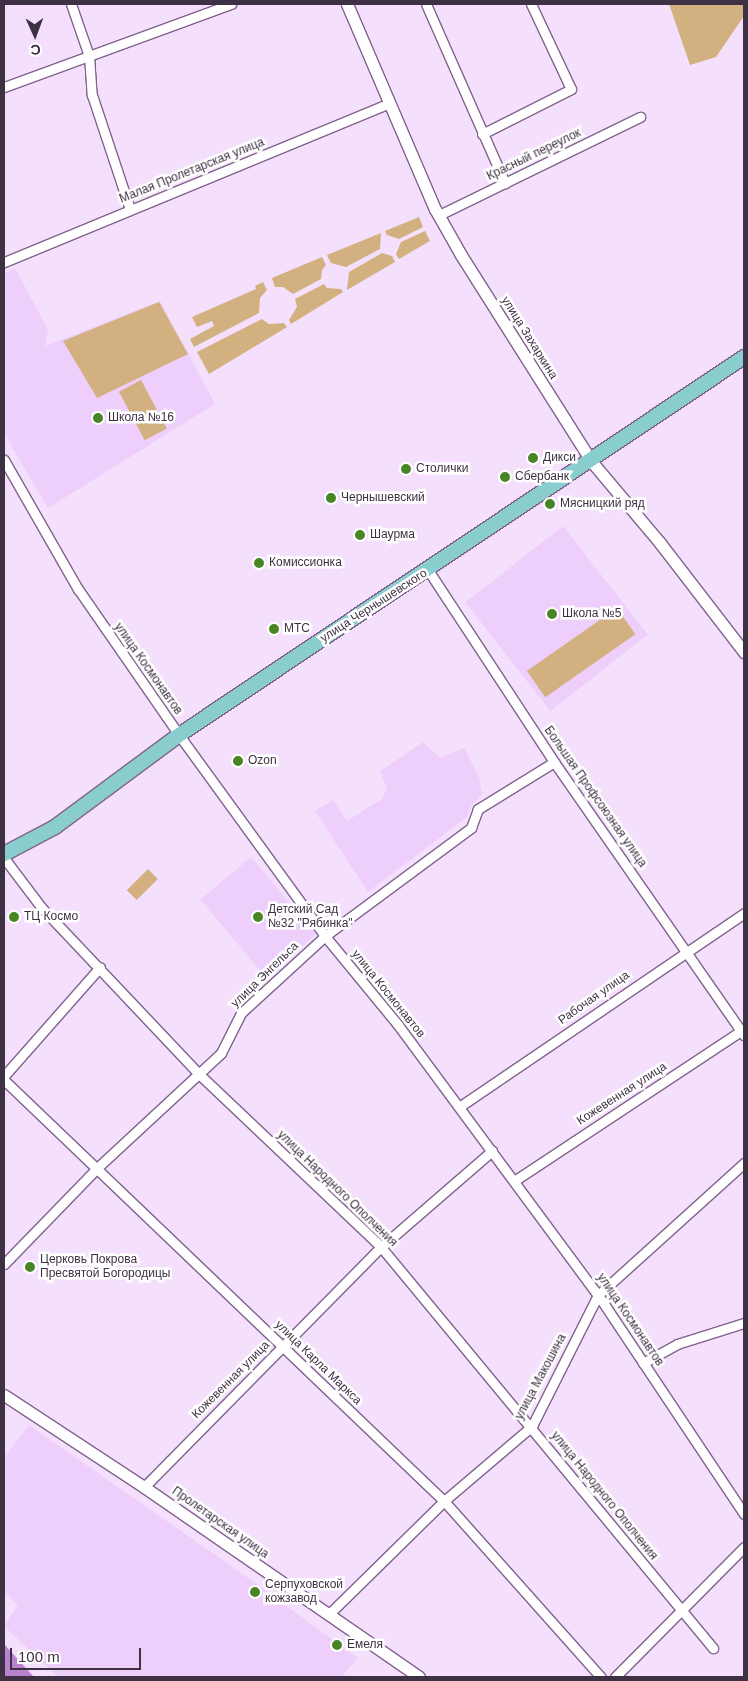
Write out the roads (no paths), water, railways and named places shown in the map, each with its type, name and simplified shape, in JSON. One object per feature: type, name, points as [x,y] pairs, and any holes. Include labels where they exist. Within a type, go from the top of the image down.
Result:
[{"type":"main road","name":"улица Чернышевского","points":[[4,854],[55,827],[179,735],[744,357]]},
{"type":"street","points":[[71,4],[89,56],[92,95],[130,209]]},
{"type":"street","points":[[4,87],[231,4]]},
{"type":"street","name":"улица Захаркина","points":[[348,4],[389,103],[439,215],[591,461],[660,542],[744,652]]},
{"type":"street","points":[[426,4],[505,184]]},
{"type":"street","points":[[482,134],[571,90],[531,4]]},
{"type":"street","name":"Малая Пролетарская улица","points":[[4,262],[389,103]]},
{"type":"street","name":"Красный переулок","points":[[439,215],[640,117]]},
{"type":"street","name":"улица Космонавтов","points":[[4,460],[78,589],[179,735],[325,936],[459,1107],[598,1295],[744,1514]]},
{"type":"street","name":"Большая Профсоюзная улица","points":[[428,570],[554,762],[687,949],[743,1032]]},
{"type":"street","name":"улица Энгельса","points":[[4,1264],[97,1168],[221,1053],[241,1013],[325,936],[471,828],[478,810],[554,762]]},
{"type":"street","name":"улица Народного Ополчения","points":[[4,858],[41,907],[100,967],[199,1074],[381,1247],[532,1426],[712,1648]]},
{"type":"street","name":"Рабочая улица","points":[[459,1107],[687,949],[744,913]]},
{"type":"street","points":[[4,1076],[100,967]]},
{"type":"street","name":"Кожевенная улица","points":[[514,1181],[743,1032]]},
{"type":"street","name":"улица Карла Маркса","points":[[4,1080],[444,1501],[601,1677]]},
{"type":"street","name":"Кожевенная улица","points":[[144,1486],[381,1247],[492,1152]]},
{"type":"street","name":"улица Макошина","points":[[328,1615],[444,1501],[532,1426],[598,1295],[744,1163]]},
{"type":"street","points":[[643,1363],[677,1344],[744,1323]]},
{"type":"street","name":"Пролетарская улица","points":[[4,1395],[144,1486],[419,1677]]},
{"type":"street","points":[[615,1677],[744,1547]]},
{"type":"place","name":"Школа №16","points":[[98,418]]},
{"type":"place","name":"Дикси","points":[[533,458]]},
{"type":"place","name":"Столички","points":[[406,469]]},
{"type":"place","name":"Сбербанк","points":[[505,477]]},
{"type":"place","name":"Чернышевский","points":[[331,498]]},
{"type":"place","name":"Мясницкий ряд","points":[[550,504]]},
{"type":"place","name":"Шаурма","points":[[360,535]]},
{"type":"place","name":"Комиссионка","points":[[259,563]]},
{"type":"place","name":"Школа №5","points":[[552,614]]},
{"type":"place","name":"МТС","points":[[274,629]]},
{"type":"place","name":"Ozon","points":[[238,761]]},
{"type":"place","name":"ТЦ Космо","points":[[14,917]]},
{"type":"place","name":"Детский Сад №32 \"Рябинка\"","points":[[258,917]]},
{"type":"place","name":"Церковь Покрова Пресвятой Богородицы","points":[[30,1267]]},
{"type":"place","name":"Серпуховской кожзавод","points":[[255,1592]]},
{"type":"place","name":"Емеля","points":[[337,1645]]}]
